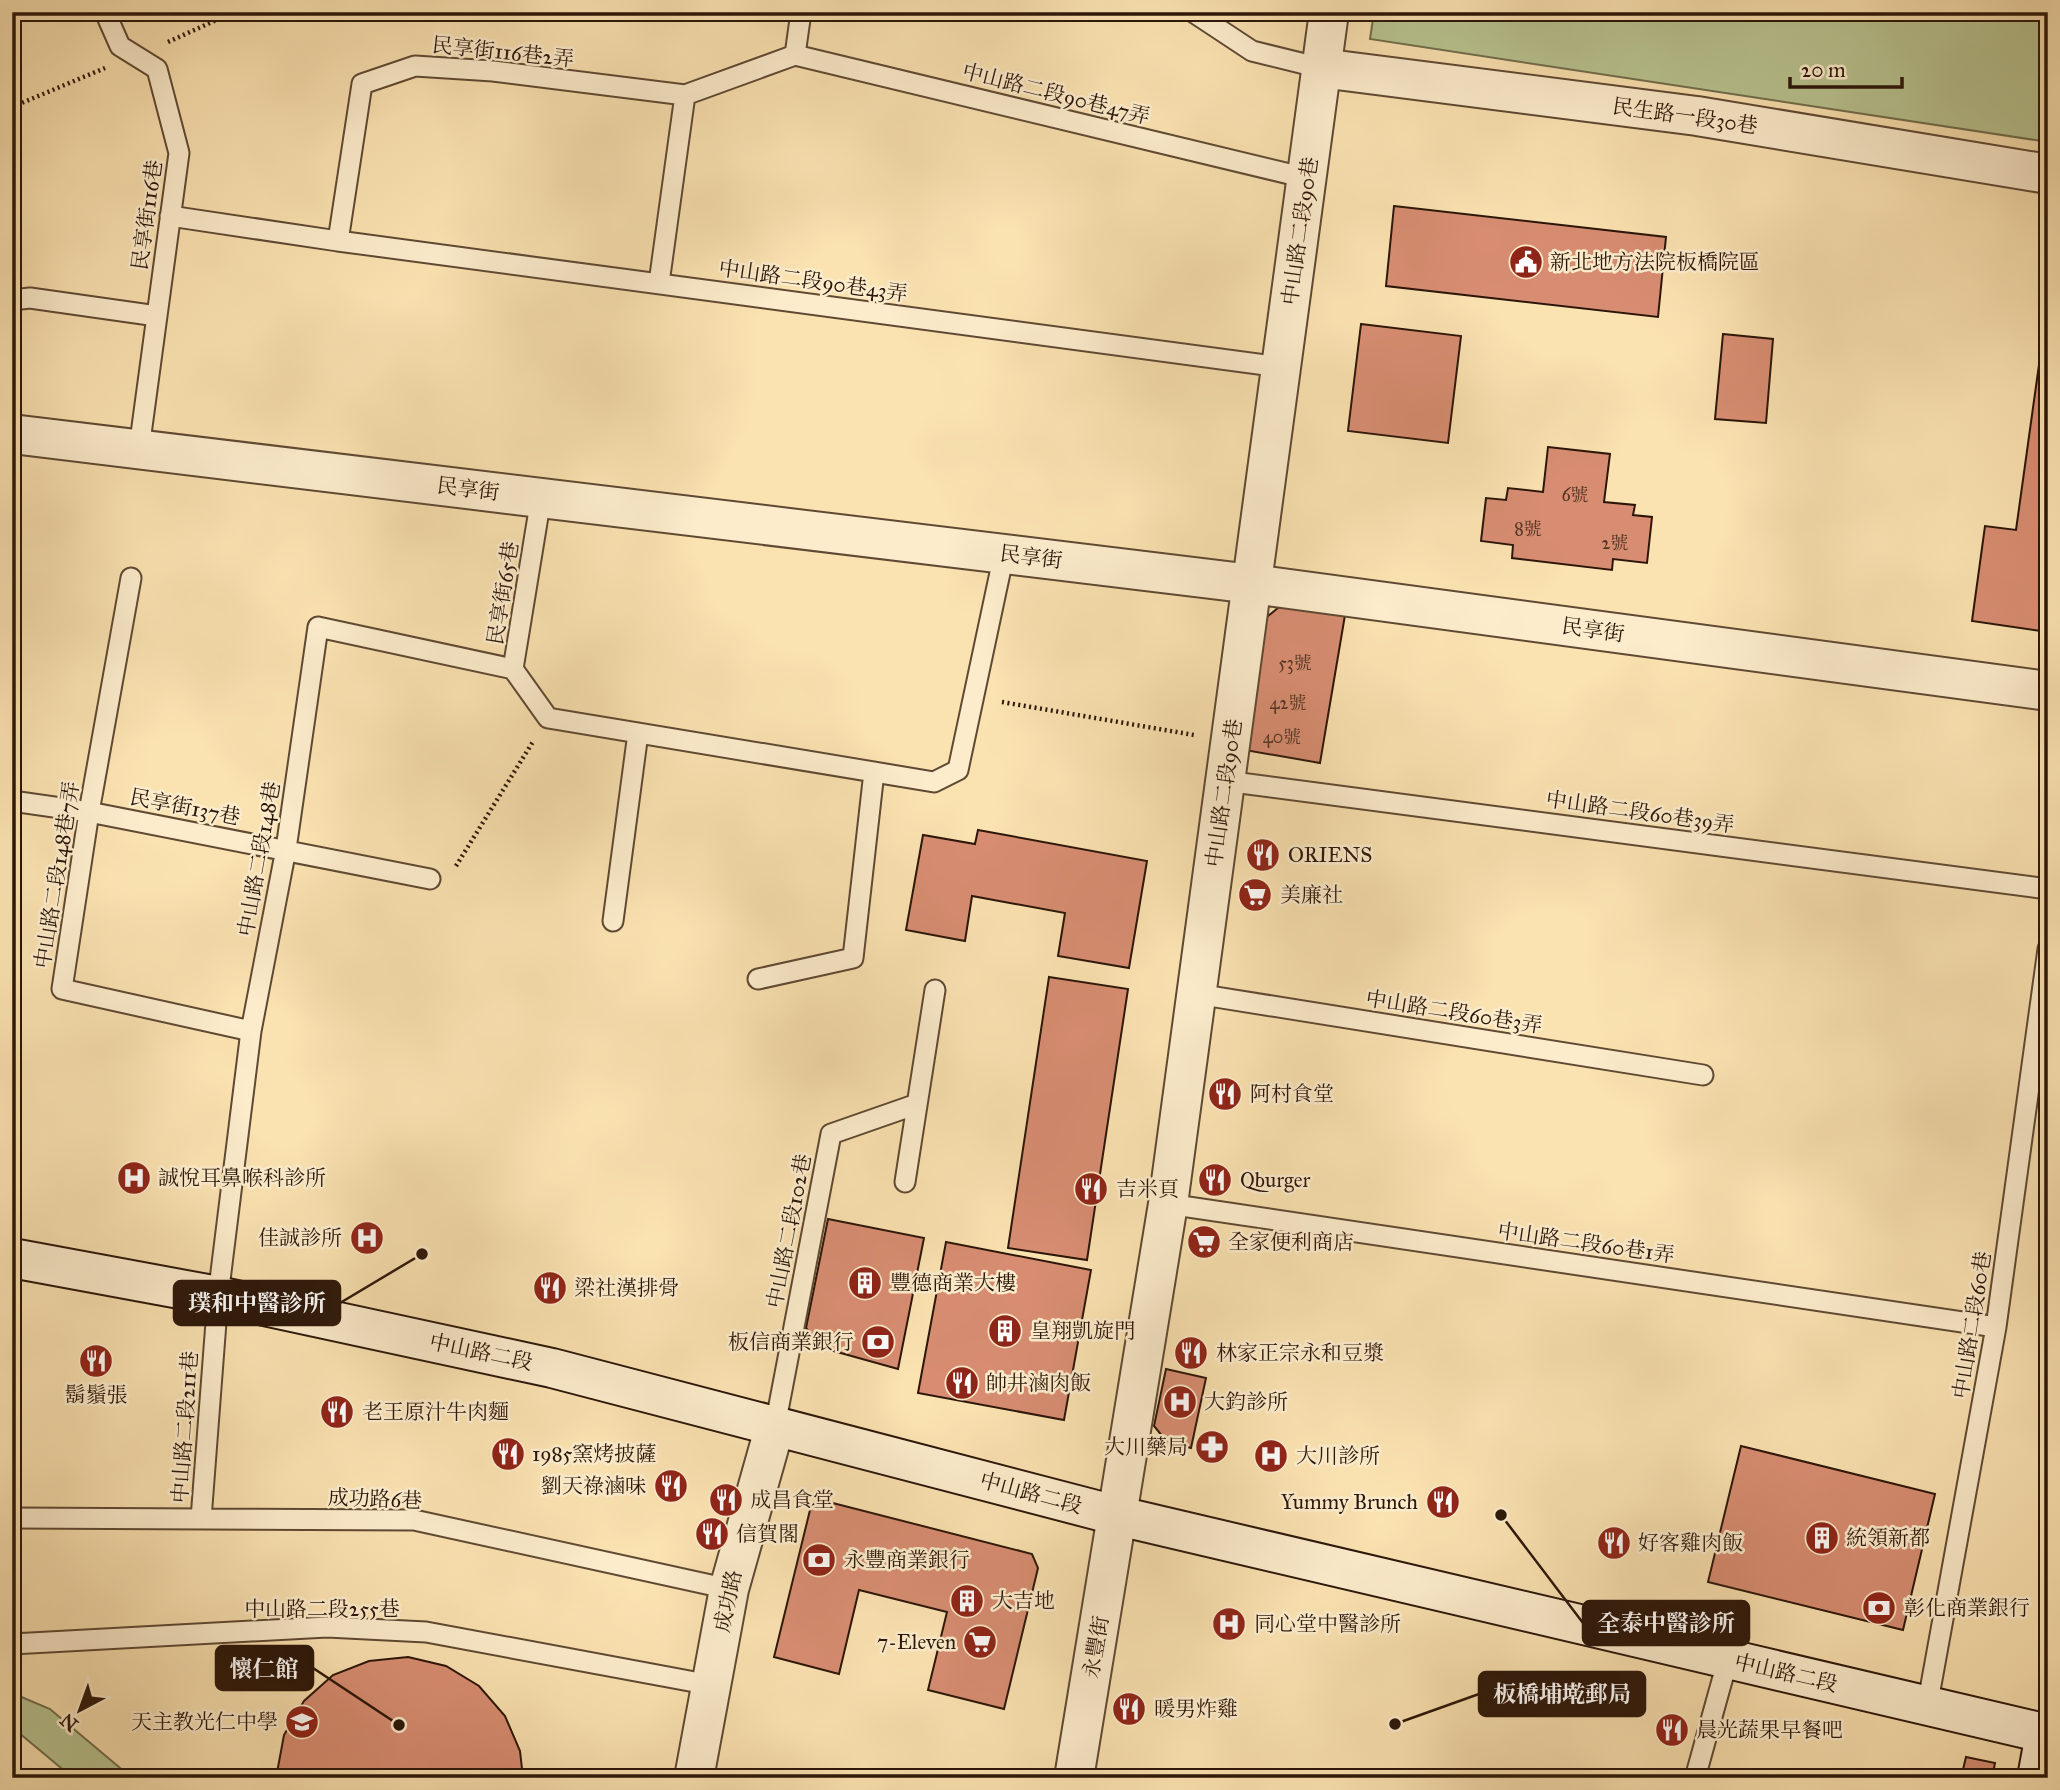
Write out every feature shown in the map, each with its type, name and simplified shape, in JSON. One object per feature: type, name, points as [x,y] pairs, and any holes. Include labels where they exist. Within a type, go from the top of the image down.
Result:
[{"type":"street","name":"中山路二段90巷","points":[[1119,1516],[1168,1204],[1329,12]]},
{"type":"street","name":"民生路一段30巷","points":[[1321,68],[1697,116],[2048,174]]},
{"type":"street","name":"民享街","points":[[12,434],[1252,584],[2048,691]]},
{"type":"street","name":"中山路二段","points":[[12,1258],[218,1296],[552,1368],[1119,1516],[2046,1734]]},
{"type":"street","name":"成功路","points":[[694,1778],[729,1589],[775,1426]]},
{"type":"street","name":"永豐街","points":[[1074,1778],[1119,1516]]},
{"type":"street","points":[[2038,1778],[2046,1734]]},
{"type":"lane","name":"民享街116巷","points":[[105,12],[120,46],[157,69],[179,153],[139,449]]},
{"type":"lane","points":[[795,55],[801,12]]},
{"type":"lane","points":[[1194,12],[1252,51],[1321,68]]},
{"type":"lane","name":"民享街116巷2弄","points":[[338,241],[362,84],[415,66],[494,71],[685,95],[795,55]]},
{"type":"lane","name":"中山路二段90巷47弄","points":[[795,55],[1307,178]]},
{"type":"lane","points":[[659,284],[685,95]]},
{"type":"lane","points":[[170,216],[338,241]]},
{"type":"lane","name":"中山路二段90巷43弄","points":[[338,241],[1281,367]]},
{"type":"lane","points":[[12,300],[30,298],[157,316]]},
{"type":"lane","name":"民享街65巷","points":[[541,498],[513,669],[548,718]]},
{"type":"lane","points":[[548,718],[934,782],[958,770],[1004,554]]},
{"type":"lane","name":"中山路二段148巷7弄","points":[[131,578],[89,812],[62,989],[251,1031]]},
{"type":"lane","name":"中山路二段148巷","points":[[218,1296],[251,1031],[286,849],[318,627],[513,669]]},
{"type":"lane","points":[[613,920],[638,733]]},
{"type":"lane","points":[[758,979],[853,958],[874,772]]},
{"type":"lane","name":"中山路二段60巷39弄","points":[[1225,781],[2048,889]]},
{"type":"lane","name":"民享街137巷","points":[[12,801],[89,812],[430,879]]},
{"type":"lane","name":"中山路二段60巷","points":[[1927,1707],[1996,1327],[2048,949]]},
{"type":"lane","points":[[905,1182],[935,990]]},
{"type":"lane","name":"中山路二段60巷3弄","points":[[1197,994],[1703,1075]]},
{"type":"lane","name":"中山路二段102巷","points":[[775,1426],[831,1134],[917,1104]]},
{"type":"lane","name":"中山路二段60巷1弄","points":[[1168,1204],[1996,1327]]},
{"type":"lane","name":"中山路二段211巷","points":[[201,1519],[218,1296]]},
{"type":"lane","name":"成功路6巷","points":[[12,1518],[414,1520],[729,1589]]},
{"type":"lane","name":"中山路二段255巷","points":[[12,1644],[327,1627],[426,1632],[711,1685]]},
{"type":"lane","points":[[1695,1778],[1728,1659]]},
{"type":"path","points":[[12,107],[234,12]]},
{"type":"path","points":[[974,697],[1231,741]]},
{"type":"path","points":[[430,879],[451,874],[548,718]]},
{"type":"green space","points":[[1374,12],[2048,12],[2048,142],[1370,39]]},
{"type":"green space","points":[[12,1693],[50,1709],[132,1778],[73,1778],[12,1727]]},
{"type":"building","name":"新北地方法院板橋院區","points":[[1394,206],[1666,237],[1658,317],[1386,286]]},
{"type":"building","points":[[2048,300],[2048,632],[1972,621],[1985,526],[2016,530]]},
{"type":"building","points":[[1361,324],[1461,336],[1448,443],[1348,431]]},
{"type":"building","points":[[1723,334],[1773,339],[1766,423],[1715,419]]},
{"type":"building","points":[[1548,447],[1610,454],[1604,502],[1635,505],[1633,515],[1652,517],[1647,563],[1613,559],[1612,570],[1512,558],[1513,545],[1481,541],[1486,498],[1506,500],[1508,488],[1543,492]]},
{"type":"building","points":[[1279,607],[1345,615],[1320,763],[1239,749],[1256,626]]},
{"type":"building","points":[[978,830],[1147,861],[1129,968],[1058,956],[1065,913],[972,896],[965,941],[906,930],[923,835],[975,844]]},
{"type":"building","name":"皇翔凱旋門","points":[[1049,977],[1128,989],[1087,1260],[1008,1248]]},
{"type":"building","name":"豐德商業大樓","points":[[828,1219],[924,1238],[898,1369],[830,1350],[820,1345],[806,1328]]},
{"type":"building","name":"皇翔凱旋門","points":[[946,1242],[1091,1270],[1064,1420],[918,1393]]},
{"type":"building","name":"大鈞診所","points":[[1166,1369],[1206,1378],[1191,1448],[1167,1442],[1154,1426]]},
{"type":"building","name":"統領新都","points":[[1741,1446],[1935,1494],[1903,1630],[1708,1582]]},
{"type":"building","name":"大吉地","points":[[821,1500],[1032,1554],[1038,1568],[1004,1709],[928,1690],[947,1612],[859,1590],[839,1674],[774,1657],[811,1506]]},
{"type":"building","points":[[408,1657],[446,1666],[479,1686],[505,1716],[520,1751],[523,1778],[276,1778],[284,1735],[304,1701],[333,1675],[369,1661]]},
{"type":"building","points":[[1966,1757],[1995,1763],[1992,1778],[1961,1778]]},
{"type":"place","name":"新北地方法院板橋院區","points":[[1526,262]]},
{"type":"place","name":"ORIENS","points":[[1263,855]]},
{"type":"place","name":"美廉社","points":[[1255,895]]},
{"type":"place","name":"阿村食堂","points":[[1225,1094]]},
{"type":"place","name":"誠悅耳鼻喉科診所","points":[[134,1178]]},
{"type":"place","name":"Qburger","points":[[1215,1180]]},
{"type":"place","name":"吉米頁","points":[[1091,1189]]},
{"type":"place","name":"佳誠診所","points":[[367,1238]]},
{"type":"place","name":"全家便利商店","points":[[1204,1242]]},
{"type":"place","name":"璞和中醫診所","points":[[422,1254]]},
{"type":"place","name":"豐德商業大樓","points":[[865,1283]]},
{"type":"place","name":"梁社漢排骨","points":[[550,1288]]},
{"type":"place","name":"皇翔凱旋門","points":[[1005,1331]]},
{"type":"place","name":"板信商業銀行","points":[[878,1342]]},
{"type":"place","name":"林家正宗永和豆漿","points":[[1191,1353]]},
{"type":"place","name":"鬍鬚張","points":[[96,1361]]},
{"type":"place","name":"帥井滷肉飯","points":[[962,1383]]},
{"type":"place","name":"大鈞診所","points":[[1180,1402]]},
{"type":"place","name":"老王原汁牛肉麵","points":[[337,1412]]},
{"type":"place","name":"大川藥局","points":[[1212,1447]]},
{"type":"place","name":"1985窯烤披薩","points":[[508,1454]]},
{"type":"place","name":"大川診所","points":[[1271,1456]]},
{"type":"place","name":"劉天祿滷味","points":[[671,1486]]},
{"type":"place","name":"成昌食堂","points":[[726,1500]]},
{"type":"place","name":"Yummy Brunch","points":[[1443,1502]]},
{"type":"place","name":"全泰中醫診所","points":[[1501,1515]]},
{"type":"place","name":"信賀閣","points":[[712,1534]]},
{"type":"place","name":"統領新都","points":[[1822,1538]]},
{"type":"place","name":"好客雞肉飯","points":[[1614,1543]]},
{"type":"place","name":"永豐商業銀行","points":[[819,1560]]},
{"type":"place","name":"大吉地","points":[[967,1601]]},
{"type":"place","name":"彰化商業銀行","points":[[1879,1608]]},
{"type":"place","name":"同心堂中醫診所","points":[[1229,1624]]},
{"type":"place","name":"7-Eleven","points":[[980,1642]]},
{"type":"place","name":"暖男炸雞","points":[[1129,1709]]},
{"type":"place","name":"天主教光仁中學","points":[[302,1722]]},
{"type":"place","name":"板橋埔墘郵局","points":[[1395,1724]]},
{"type":"place","name":"懷仁館","points":[[399,1725]]},
{"type":"place","name":"晨光蔬果早餐吧","points":[[1672,1730]]}]
